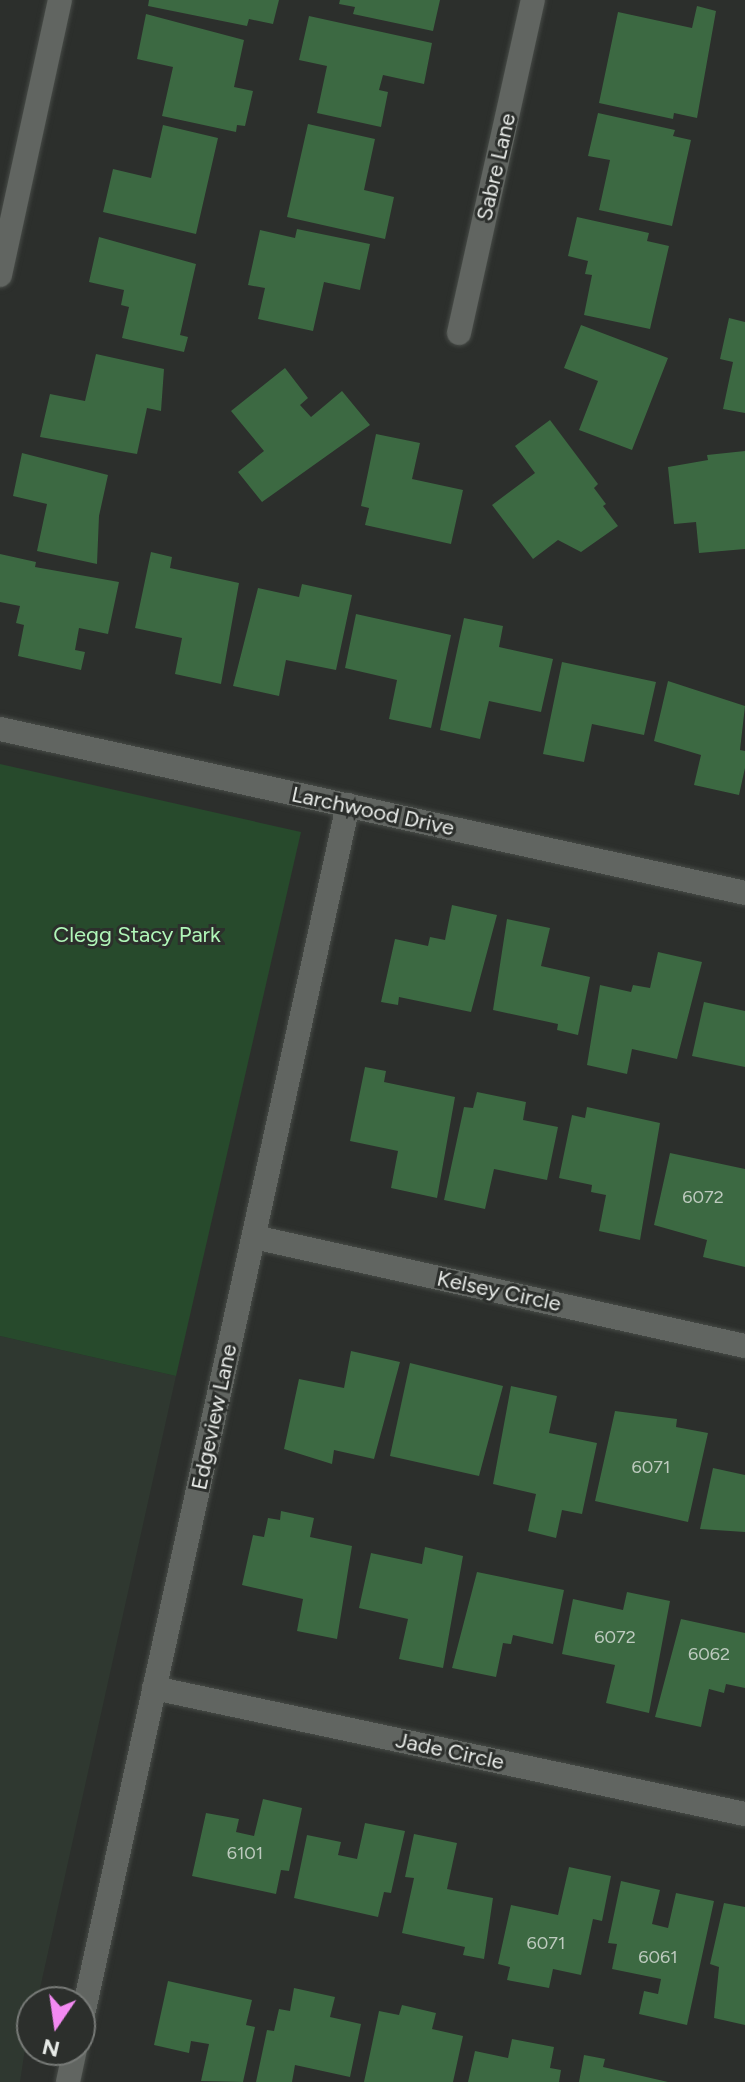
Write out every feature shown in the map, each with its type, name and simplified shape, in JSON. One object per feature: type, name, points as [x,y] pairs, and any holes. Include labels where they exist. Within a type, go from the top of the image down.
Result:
[{"type":"street","points":[[1,267],[60,0]]},
{"type":"street","name":"Sabre Lane","points":[[459,333],[533,0]]},
{"type":"street","name":"Larchwood Drive","points":[[0,729],[745,893]]},
{"type":"street","name":"Edgeview Lane","points":[[89,1986],[348,805]]},
{"type":"street","name":"Kelsey Circle","points":[[254,1237],[745,1346]]},
{"type":"street","name":"Jade Circle","points":[[154,1688],[745,1814]]},
{"type":"shaded area","points":[[0,1336],[176,1376],[41,1986],[16,1986],[16,2066],[22,2066],[20,2082],[0,2082]]},
{"type":"green space","name":"Clegg Stacy Park","points":[[0,764],[301,832],[176,1376],[0,1336]]},
{"type":"building","points":[[149,0],[279,0],[273,24],[249,19],[247,26],[148,6]]},
{"type":"building","points":[[340,0],[440,0],[433,31],[353,14],[355,7],[339,4]]},
{"type":"building","points":[[697,6],[716,11],[697,118],[674,113],[673,119],[599,103],[618,12],[692,28]]},
{"type":"building","points":[[146,14],[244,40],[234,87],[253,91],[245,126],[237,125],[236,132],[162,116],[173,67],[137,59]]},
{"type":"building","points":[[309,16],[432,43],[424,84],[383,75],[379,90],[388,92],[381,127],[317,113],[327,66],[299,60]]},
{"type":"building","points":[[598,113],[675,130],[673,136],[691,140],[672,226],[599,210],[610,160],[588,156]]},
{"type":"building","points":[[308,124],[375,139],[364,190],[394,197],[385,239],[287,217]]},
{"type":"building","points":[[163,125],[218,138],[196,234],[103,212],[113,169],[151,178]]},
{"type":"building","points":[[577,217],[649,233],[647,241],[669,246],[650,329],[584,315],[592,275],[585,274],[588,261],[568,256]]},
{"type":"building","points":[[297,229],[370,244],[360,290],[324,282],[313,331],[258,319],[265,288],[248,285],[260,230],[295,238]]},
{"type":"building","points":[[99,237],[196,264],[180,335],[188,337],[184,352],[122,338],[129,307],[121,305],[124,290],[89,282]]},
{"type":"building","points":[[729,318],[745,322],[745,413],[723,409],[733,362],[720,359]]},
{"type":"building","points":[[581,325],[668,358],[632,450],[579,430],[598,381],[564,368]]},
{"type":"building","points":[[96,354],[164,369],[161,411],[147,408],[137,454],[40,437],[50,394],[85,401]]},
{"type":"building","points":[[285,368],[308,398],[300,405],[311,417],[342,391],[370,425],[262,502],[238,472],[264,451],[231,411]]},
{"type":"building","points":[[550,420],[598,484],[594,488],[618,526],[581,552],[558,540],[533,559],[492,505],[535,473],[515,446]]},
{"type":"building","points":[[376,434],[420,443],[412,479],[463,490],[451,544],[365,525],[369,508],[361,506]]},
{"type":"building","points":[[745,451],[745,549],[699,553],[696,522],[674,524],[668,467],[708,460],[707,455]]},
{"type":"building","points":[[22,453],[108,475],[99,516],[97,564],[37,551],[47,504],[13,496]]},
{"type":"building","points":[[151,552],[172,557],[170,568],[239,583],[221,684],[175,674],[182,638],[135,628]]},
{"type":"building","points":[[0,554],[36,562],[35,567],[119,582],[108,634],[79,628],[75,650],[85,652],[81,670],[18,656],[24,625],[16,623],[20,606],[0,602]]},
{"type":"building","points":[[302,584],[352,595],[336,670],[286,660],[279,696],[233,686],[258,588],[299,597]]},
{"type":"building","points":[[356,614],[451,635],[431,728],[389,719],[397,680],[345,668]]},
{"type":"building","points":[[464,618],[503,626],[499,647],[553,659],[541,712],[489,701],[480,739],[440,730]]},
{"type":"building","points":[[562,662],[656,682],[644,735],[592,724],[584,762],[543,754]]},
{"type":"building","points":[[668,681],[745,706],[740,750],[745,751],[745,768],[739,795],[694,785],[701,755],[654,741]]},
{"type":"building","points":[[452,905],[497,915],[471,1012],[399,997],[398,1005],[381,1002],[395,939],[428,946],[430,937],[445,940]]},
{"type":"building","points":[[507,919],[550,928],[541,966],[590,977],[578,1035],[557,1030],[558,1024],[493,1010]]},
{"type":"building","points":[[658,952],[702,962],[677,1059],[632,1049],[627,1074],[587,1065],[600,985],[631,992],[633,985],[650,988]]},
{"type":"building","points":[[704,1002],[745,1011],[745,1067],[692,1056]]},
{"type":"building","points":[[365,1067],[386,1071],[384,1082],[455,1097],[437,1198],[391,1188],[398,1151],[350,1141]]},
{"type":"building","points":[[477,1092],[526,1102],[523,1120],[558,1127],[547,1180],[494,1169],[485,1209],[444,1200],[464,1107],[473,1108]]},
{"type":"building","points":[[587,1107],[660,1123],[640,1240],[599,1231],[606,1195],[591,1192],[592,1185],[559,1178],[572,1115],[585,1118]]},
{"type":"building","points":[[670,1153],[745,1169],[745,1267],[703,1257],[707,1240],[654,1225]]},
{"type":"building","points":[[351,1351],[400,1362],[374,1459],[334,1450],[332,1464],[284,1449],[299,1379],[344,1388]]},
{"type":"building","points":[[410,1363],[503,1386],[479,1476],[390,1456]]},
{"type":"building","points":[[511,1386],[557,1396],[549,1433],[597,1443],[582,1514],[562,1510],[556,1538],[528,1531],[536,1494],[493,1484]]},
{"type":"building","points":[[615,1411],[677,1419],[676,1427],[708,1433],[688,1522],[595,1501]]},
{"type":"building","points":[[713,1468],[745,1475],[745,1532],[700,1529]]},
{"type":"building","points":[[281,1511],[314,1518],[310,1537],[352,1546],[337,1639],[297,1631],[303,1599],[242,1585],[253,1535],[264,1537],[268,1518],[280,1520]]},
{"type":"building","points":[[425,1547],[463,1556],[443,1668],[399,1659],[408,1619],[359,1608],[371,1553],[422,1564]]},
{"type":"building","points":[[477,1572],[564,1590],[553,1644],[513,1635],[511,1644],[503,1643],[496,1677],[452,1668]]},
{"type":"building","points":[[627,1592],[670,1601],[649,1713],[606,1703],[615,1665],[562,1654],[573,1599],[623,1610]]},
{"type":"building","points":[[681,1619],[745,1633],[745,1688],[726,1684],[724,1693],[709,1689],[701,1727],[655,1717]]},
{"type":"building","points":[[263,1799],[302,1808],[289,1871],[281,1870],[276,1894],[192,1876],[206,1813],[239,1819],[236,1832],[254,1836]]},
{"type":"building","points":[[365,1823],[405,1831],[391,1893],[384,1892],[378,1917],[294,1898],[307,1835],[341,1842],[338,1855],[357,1859]]},
{"type":"building","points":[[414,1834],[457,1843],[447,1889],[493,1898],[484,1959],[463,1955],[465,1947],[402,1933],[414,1878],[405,1877]]},
{"type":"building","points":[[569,1867],[611,1876],[602,1921],[593,1919],[581,1975],[553,1969],[549,1988],[507,1980],[510,1967],[498,1964],[511,1905],[558,1915]]},
{"type":"building","points":[[621,1881],[660,1890],[652,1924],[668,1928],[676,1893],[714,1901],[687,2025],[639,2014],[644,1991],[658,1994],[661,1979],[612,1969],[617,1944],[608,1943]]},
{"type":"building","points":[[724,1903],[745,1907],[745,2025],[714,2018],[719,1967],[710,1964]]},
{"type":"building","points":[[168,1981],[252,2000],[246,2025],[255,2027],[243,2082],[201,2081],[209,2044],[191,2041],[189,2053],[154,2045]]},
{"type":"building","points":[[294,1988],[335,1997],[330,2017],[361,2024],[350,2077],[295,2065],[292,2082],[256,2082],[267,2030],[274,2031],[279,2009],[290,2011]]},
{"type":"building","points":[[402,2005],[436,2013],[432,2029],[463,2036],[453,2082],[364,2082],[379,2011],[399,2015]]},
{"type":"building","points":[[512,2039],[554,2047],[550,2068],[561,2070],[559,2082],[468,2082],[475,2051],[508,2058]]},
{"type":"building","points":[[584,2055],[605,2059],[603,2067],[668,2082],[579,2082]]}]
